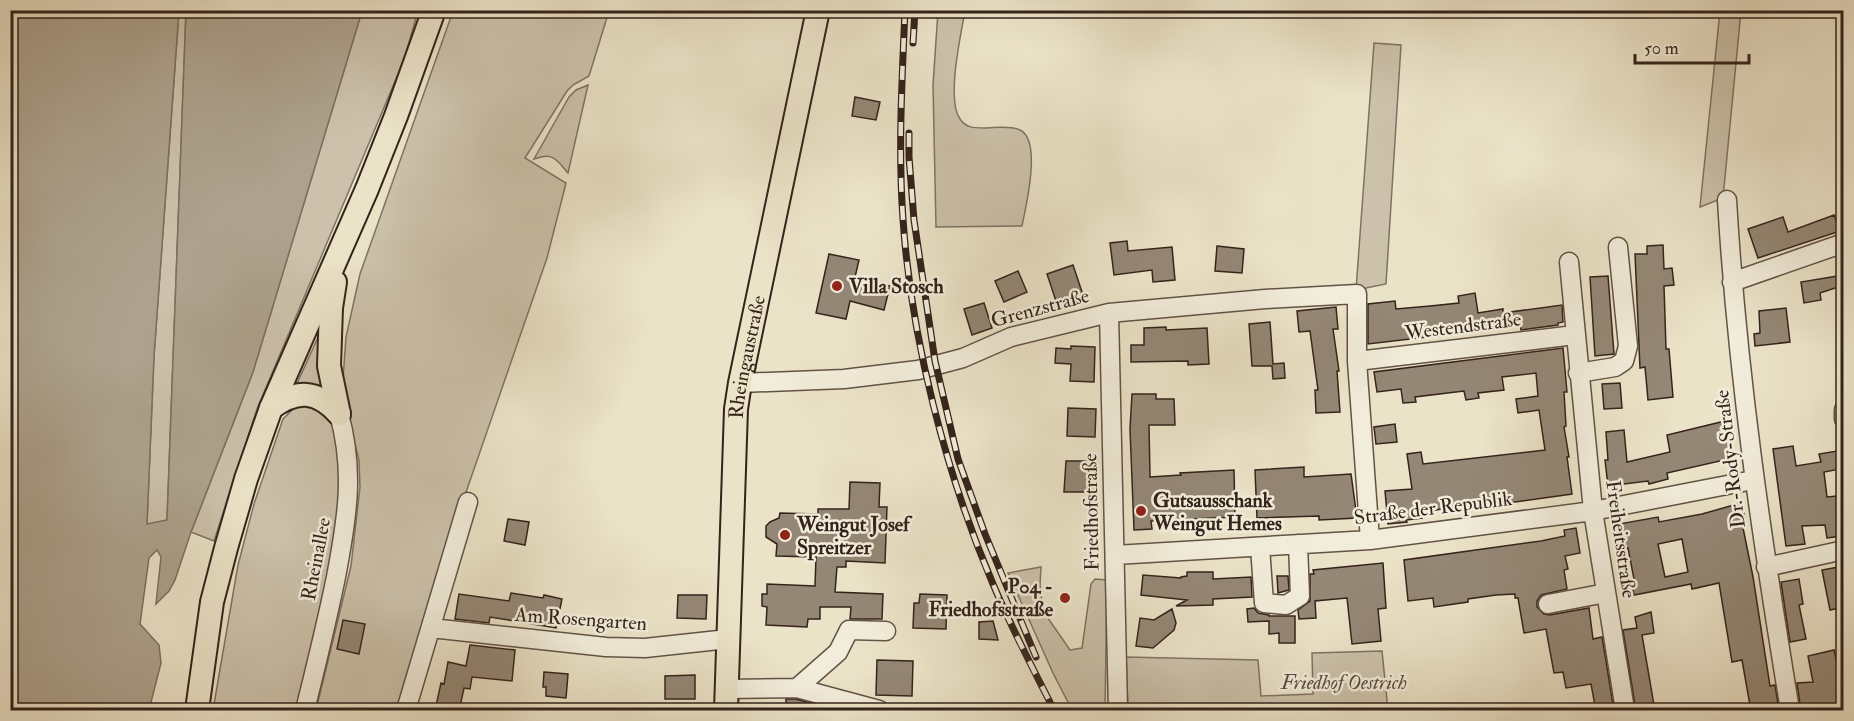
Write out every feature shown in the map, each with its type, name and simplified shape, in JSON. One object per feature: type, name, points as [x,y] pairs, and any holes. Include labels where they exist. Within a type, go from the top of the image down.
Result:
[{"type":"main road","points":[[197,711],[203,659],[215,592],[246,479],[271,408],[338,257],[396,116],[434,10]]},
{"type":"main road","name":"Rheingaustraße","points":[[726,700],[734,429],[740,383],[818,10]]},
{"type":"main road","points":[[338,257],[331,308],[329,366],[339,414]]},
{"type":"main road","points":[[271,408],[283,399],[298,394],[314,396],[328,402],[339,414]]},
{"type":"street","name":"Dr.-Rody-Straße","points":[[1728,200],[1732,282],[1753,480],[1790,711]]},
{"type":"street","points":[[1732,282],[1844,243]]},
{"type":"street","points":[[1578,373],[1615,367],[1624,361],[1628,346],[1618,247]]},
{"type":"street","name":"Freiheitsstraße","points":[[1569,262],[1593,511],[1625,711]]},
{"type":"street","name":"Grenzstraße","points":[[740,383],[844,379],[911,371],[963,358],[1011,337],[1109,313],[1265,299],[1357,294],[1357,361]]},
{"type":"street","name":"Friedhofstraße","points":[[1109,313],[1118,711]]},
{"type":"street","name":"Westendstraße","points":[[1357,361],[1575,335]]},
{"type":"street","points":[[1357,361],[1370,540]]},
{"type":"street","points":[[1844,410],[1844,419]]},
{"type":"street","name":"Rheinallee","points":[[305,711],[332,599],[349,506],[346,439],[339,414]]},
{"type":"street","name":"Straße der Republik","points":[[1114,555],[1370,540],[1593,511],[1753,480]]},
{"type":"street","points":[[406,711],[468,502]]},
{"type":"street","points":[[1260,547],[1264,603],[1286,605],[1300,596],[1298,544]]},
{"type":"street","points":[[1766,567],[1844,550]]},
{"type":"street","points":[[1548,604],[1606,593]]},
{"type":"street","name":"Am Rosengarten","points":[[431,628],[606,647],[645,648],[728,639]]},
{"type":"street","points":[[797,688],[838,652],[849,630],[886,631]]},
{"type":"street","points":[[726,700],[797,688],[879,711]]},
{"type":"green space","points":[[179,11],[186,11],[167,520],[147,525],[154,356]]},
{"type":"green space","points":[[362,11],[418,11],[404,60],[257,409],[214,541],[191,532],[253,372]]},
{"type":"green space","points":[[453,11],[609,11],[589,76],[567,91],[525,158],[566,183],[547,258],[464,498],[400,710],[316,710],[351,566],[360,487],[359,460],[342,393],[346,337],[360,274]]},
{"type":"green space","points":[[938,11],[965,11],[954,83],[956,110],[960,119],[970,127],[1012,128],[1020,130],[1027,136],[1030,146],[1031,174],[1022,226],[936,227],[933,85]]},
{"type":"green space","points":[[1720,11],[1741,11],[1723,198],[1700,207]]},
{"type":"green space","points":[[1374,43],[1401,45],[1386,284],[1356,290]]},
{"type":"green space","points":[[588,85],[568,173],[554,158],[546,156],[534,159],[569,97],[576,90]]},
{"type":"green space","points":[[325,322],[325,393],[295,388]]},
{"type":"green space","points":[[314,406],[329,417],[334,428],[341,462],[337,536],[298,710],[213,710],[238,565],[254,504],[283,419],[295,407]]},
{"type":"green space","points":[[1041,567],[1040,585],[1043,611],[1070,650],[1082,648],[1091,584],[1095,579],[1107,580],[1105,710],[1072,710],[1008,573]]},
{"type":"green space","name":"Friedhof Oestrich","points":[[1382,651],[1388,710],[1128,710],[1126,657],[1258,660],[1261,696],[1313,694],[1312,653]]},
{"type":"green space","points":[[1427,706],[1428,710],[1388,710]]},
{"type":"shaded area","points":[[10,11],[179,11],[154,356],[147,524],[167,520],[186,11],[362,11],[253,372],[191,532],[175,580],[169,591],[156,604],[161,557],[157,550],[149,558],[140,624],[159,645],[161,663],[149,710],[11,710]]},
{"type":"building","points":[[855,97],[880,102],[876,120],[852,116]]},
{"type":"building","points":[[1834,215],[1840,231],[1758,258],[1748,229],[1783,217],[1788,232]]},
{"type":"building","points":[[1127,241],[1128,251],[1172,247],[1175,280],[1153,282],[1152,270],[1114,275],[1110,243]]},
{"type":"building","points":[[1663,245],[1664,269],[1672,268],[1674,285],[1664,286],[1666,349],[1669,349],[1673,397],[1648,400],[1645,367],[1640,368],[1635,254],[1647,254],[1647,246]]},
{"type":"building","points":[[1217,246],[1244,249],[1242,273],[1215,271]]},
{"type":"building","name":"Villa Stosch","points":[[829,254],[859,260],[855,277],[890,286],[884,310],[850,301],[846,319],[816,313]]},
{"type":"building","points":[[1073,265],[1084,298],[1058,307],[1047,274]]},
{"type":"building","points":[[1018,271],[1027,292],[1004,302],[995,281]]},
{"type":"building","points":[[1844,275],[1844,285],[1820,293],[1821,300],[1804,303],[1801,282]]},
{"type":"building","points":[[1608,276],[1614,354],[1595,356],[1590,277]]},
{"type":"building","points":[[1475,293],[1478,313],[1503,309],[1503,313],[1562,305],[1563,322],[1558,325],[1521,330],[1520,323],[1368,344],[1368,304],[1395,301],[1396,309],[1430,306],[1459,303],[1458,296]]},
{"type":"building","points":[[984,303],[992,328],[972,335],[964,309]]},
{"type":"building","points":[[1336,307],[1338,329],[1333,329],[1339,371],[1337,371],[1340,412],[1316,413],[1315,390],[1318,390],[1310,331],[1299,332],[1297,311]]},
{"type":"building","points":[[1786,308],[1790,342],[1755,346],[1754,334],[1760,333],[1759,311]]},
{"type":"building","points":[[1270,322],[1273,364],[1284,363],[1285,378],[1273,379],[1272,366],[1252,366],[1249,324]]},
{"type":"building","points":[[1166,327],[1166,330],[1207,328],[1209,364],[1188,365],[1188,361],[1131,362],[1131,345],[1144,345],[1144,328]]},
{"type":"building","points":[[1071,346],[1095,347],[1094,382],[1070,381],[1071,364],[1055,363],[1056,348],[1071,349]]},
{"type":"building","points":[[1563,348],[1567,392],[1564,392],[1566,426],[1564,427],[1572,494],[1421,512],[1422,518],[1388,524],[1385,491],[1412,489],[1407,454],[1421,452],[1423,464],[1545,450],[1539,410],[1518,413],[1516,399],[1538,396],[1536,373],[1502,377],[1504,390],[1478,393],[1479,398],[1466,400],[1464,391],[1415,397],[1416,402],[1403,403],[1401,389],[1377,392],[1374,372]]},
{"type":"building","points":[[1620,383],[1622,408],[1604,409],[1602,384]]},
{"type":"building","points":[[1132,394],[1156,394],[1156,399],[1174,399],[1175,425],[1149,425],[1150,477],[1234,470],[1235,517],[1151,521],[1152,529],[1134,530],[1130,429]]},
{"type":"building","points":[[1068,408],[1096,409],[1095,437],[1067,436]]},
{"type":"building","points":[[1725,421],[1733,458],[1667,473],[1668,479],[1649,484],[1648,481],[1608,486],[1605,460],[1608,460],[1606,432],[1624,430],[1627,462],[1670,452],[1667,435]]},
{"type":"building","points":[[1395,424],[1397,442],[1376,444],[1374,427]]},
{"type":"building","points":[[1793,446],[1796,466],[1821,462],[1819,454],[1837,451],[1840,469],[1824,472],[1827,497],[1837,496],[1842,536],[1827,538],[1825,525],[1802,526],[1805,544],[1786,546],[1773,449]]},
{"type":"building","points":[[1066,461],[1097,461],[1097,492],[1064,492]]},
{"type":"building","points":[[1304,467],[1304,477],[1351,474],[1357,518],[1319,520],[1319,516],[1257,518],[1255,470]]},
{"type":"building","points":[[850,482],[880,483],[879,507],[887,507],[885,563],[846,561],[846,567],[837,567],[835,592],[883,594],[882,619],[850,619],[851,607],[820,607],[820,619],[808,619],[807,627],[766,625],[767,607],[762,606],[762,594],[767,594],[767,584],[815,586],[816,557],[776,556],[777,544],[766,537],[766,526],[779,518],[780,513],[818,514],[818,509],[849,509]]},
{"type":"building","points":[[1741,503],[1746,522],[1742,523],[1770,686],[1775,685],[1779,711],[1751,711],[1742,660],[1732,662],[1719,583],[1692,589],[1691,584],[1634,595],[1632,585],[1635,584],[1628,548],[1623,549],[1619,524],[1658,517],[1659,522],[1702,514]],"holes":[[[1682,539],[1688,572],[1665,577],[1658,544]]]},
{"type":"building","points":[[508,519],[529,522],[525,545],[504,541]]},
{"type":"building","points":[[1576,528],[1580,553],[1565,556],[1568,569],[1564,570],[1567,589],[1541,595],[1537,601],[1537,607],[1544,614],[1550,615],[1589,608],[1593,639],[1602,637],[1614,711],[1596,711],[1591,684],[1566,688],[1563,672],[1554,673],[1546,629],[1524,633],[1518,598],[1515,598],[1515,594],[1468,599],[1468,602],[1434,607],[1433,598],[1408,601],[1404,560],[1541,541],[1565,536],[1564,530]]},
{"type":"building","points":[[1383,563],[1386,608],[1378,609],[1381,641],[1352,644],[1347,598],[1315,601],[1316,618],[1299,619],[1298,610],[1310,601],[1310,574],[1314,574],[1313,570]]},
{"type":"building","points":[[1844,566],[1844,607],[1830,610],[1822,570]]},
{"type":"building","points":[[1187,572],[1213,572],[1213,579],[1251,577],[1252,597],[1213,599],[1213,605],[1176,606],[1187,600],[1141,595],[1143,575],[1181,578],[1187,576]]},
{"type":"building","points":[[1277,576],[1288,576],[1289,590],[1278,593]]},
{"type":"building","points":[[1799,579],[1803,604],[1799,605],[1806,639],[1790,642],[1781,582]]},
{"type":"building","points":[[511,593],[543,598],[544,595],[562,599],[556,628],[490,617],[489,623],[455,619],[459,594],[509,601]]},
{"type":"building","points":[[920,594],[947,595],[946,629],[913,628],[914,603],[919,603]]},
{"type":"building","points":[[678,595],[707,595],[706,619],[677,618]]},
{"type":"building","points":[[1254,608],[1258,613],[1269,616],[1295,616],[1295,643],[1279,643],[1279,633],[1269,634],[1269,621],[1248,622],[1247,609]]},
{"type":"building","points":[[1172,609],[1176,623],[1174,630],[1153,648],[1136,646],[1140,618],[1154,620]]},
{"type":"building","points":[[1651,612],[1654,633],[1642,635],[1655,711],[1636,711],[1623,630],[1637,628],[1635,617]]},
{"type":"building","points":[[343,620],[365,624],[359,654],[337,649]]},
{"type":"building","points":[[993,621],[998,640],[979,639],[979,622]]},
{"type":"building","points":[[470,645],[515,650],[512,681],[472,677],[470,689],[464,688],[459,711],[436,706],[441,683],[444,684],[448,662],[466,666]]},
{"type":"building","points":[[1834,650],[1837,663],[1844,662],[1844,711],[1801,711],[1797,683],[1813,682],[1808,656]]},
{"type":"building","points":[[877,660],[913,661],[912,696],[876,695]]},
{"type":"building","points":[[544,672],[568,674],[566,698],[546,696],[546,687],[543,687]]},
{"type":"building","points":[[695,675],[695,699],[665,699],[665,676]]},
{"type":"building","points":[[786,699],[796,699],[817,705],[817,711],[786,711]]},
{"type":"railway","points":[[905,10],[901,115],[903,219],[914,311],[933,405],[976,542],[1007,616],[1054,710]]},
{"type":"railway","points":[[913,43],[915,10]]},
{"type":"railway","points":[[909,133],[914,220],[935,361],[958,459],[985,534],[1036,657]]},
{"type":"place","name":"Villa Stosch","points":[[837,286]]},
{"type":"place","name":"Gutsausschank Weingut Hemes","points":[[1141,511]]},
{"type":"place","name":"Weingut Josef Spreitzer","points":[[785,535]]},
{"type":"place","name":"P04 - Friedhofsstraße","points":[[1065,598]]}]
